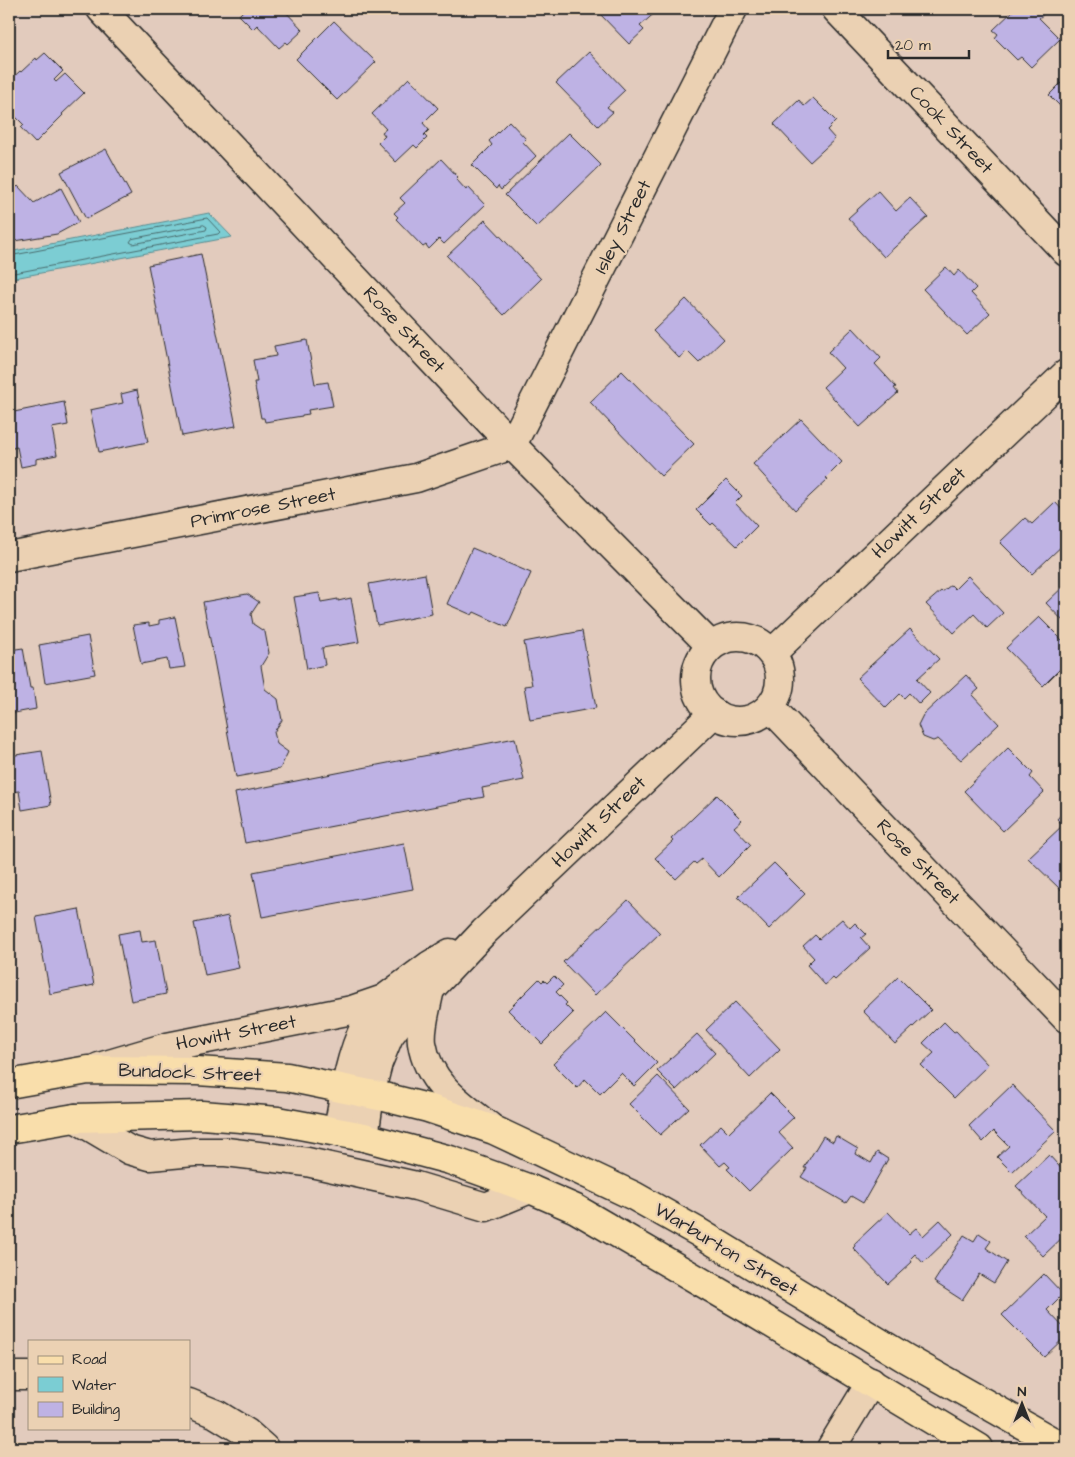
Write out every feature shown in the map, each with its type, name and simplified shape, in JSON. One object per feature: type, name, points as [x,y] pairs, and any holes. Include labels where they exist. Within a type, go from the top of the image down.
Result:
[{"type":"main road","name":"Bundock Street","points":[[9,1084],[88,1070],[168,1070],[287,1077],[358,1091]]},
{"type":"main road","name":"Warburton Street","points":[[358,1091],[428,1108],[494,1130],[634,1196],[706,1237],[905,1358],[1064,1448]]},
{"type":"main road","points":[[9,1128],[75,1118],[202,1115],[278,1121],[364,1137]]},
{"type":"main road","name":"Warburton Street","points":[[364,1137],[450,1160],[530,1189],[576,1209],[738,1303],[979,1448]]},
{"type":"street","name":"Rose Street","points":[[101,9],[512,445],[711,646]]},
{"type":"street","name":"Isley Street","points":[[512,445],[733,9]]},
{"type":"street","name":"Cook Street","points":[[836,9],[1066,252]]},
{"type":"street","name":"Howitt Street","points":[[772,653],[1066,374]]},
{"type":"street","name":"Primrose Street","points":[[9,557],[416,478],[512,445]]},
{"type":"street","points":[[736,636],[750,638],[762,644],[772,653],[779,666],[781,680],[778,695],[770,707],[761,715],[749,720],[725,719],[714,713],[704,704],[698,693],[697,668],[702,656],[711,646],[723,639],[736,636]]},
{"type":"street","name":"Rose Street","points":[[770,707],[1066,1018]]},
{"type":"street","name":"Howitt Street","points":[[338,1132],[358,1091],[378,1063],[389,1036],[401,1020],[484,932],[714,713]]},
{"type":"street","name":"Howitt Street","points":[[88,1070],[167,1047],[352,1010],[384,999],[430,965],[484,932]]},
{"type":"street","points":[[430,990],[422,1028],[422,1042],[432,1075],[464,1108],[494,1130]]},
{"type":"street","name":"Howitt Street","points":[[364,1137],[354,1055],[366,1024],[384,999]]},
{"type":"street","points":[[75,1118],[129,1150],[150,1156],[194,1152],[226,1152],[307,1162],[416,1186],[486,1207],[530,1189]]},
{"type":"street","points":[[9,1376],[28,1376]]},
{"type":"street","points":[[831,1448],[871,1382]]},
{"type":"street","points":[[190,1403],[216,1414],[247,1433],[264,1448]]},
{"type":"water","points":[[209,213],[232,237],[9,279],[9,252]]},
{"type":"building","points":[[245,9],[283,9],[303,30],[288,44],[286,42],[279,48],[257,25],[253,29],[239,15]]},
{"type":"building","points":[[601,9],[659,9],[640,26],[644,30],[629,44],[598,12]]},
{"type":"building","points":[[1015,9],[1050,9],[1039,18],[1060,39],[1031,67],[1021,57],[1017,60],[995,38],[998,34],[993,30]]},
{"type":"building","points":[[334,21],[376,62],[337,100],[296,59]]},
{"type":"building","points":[[589,52],[625,90],[607,107],[613,112],[598,126],[556,83]]},
{"type":"building","points":[[45,53],[63,71],[54,80],[56,82],[65,74],[84,93],[35,143],[21,128],[24,125],[9,110],[9,81],[36,58],[37,60]]},
{"type":"building","points":[[409,78],[438,108],[423,123],[429,130],[424,135],[427,138],[417,148],[414,145],[396,162],[378,143],[385,136],[382,132],[386,129],[372,114]]},
{"type":"building","points":[[1066,78],[1066,107],[1064,104],[1061,107],[1049,95]]},
{"type":"building","points":[[813,98],[836,121],[827,130],[835,139],[810,162],[774,124],[799,100],[804,106]]},
{"type":"building","points":[[509,121],[526,139],[523,142],[536,156],[501,190],[498,186],[496,189],[472,165],[492,145],[489,141]]},
{"type":"building","points":[[569,133],[601,165],[537,227],[505,195]]},
{"type":"building","points":[[106,149],[131,195],[86,219],[61,172]]},
{"type":"building","points":[[441,159],[458,177],[456,179],[466,190],[468,187],[485,205],[444,244],[439,239],[429,249],[426,245],[423,247],[396,219],[398,217],[394,213],[405,203],[400,198]]},
{"type":"building","points":[[18,186],[34,203],[61,188],[79,222],[57,234],[9,242],[9,195]]},
{"type":"building","points":[[878,191],[896,211],[910,198],[928,217],[884,257],[848,218]]},
{"type":"building","points":[[485,220],[541,279],[504,315],[447,256]]},
{"type":"building","points":[[201,254],[236,426],[182,436],[148,265]]},
{"type":"building","points":[[946,267],[954,276],[959,270],[976,288],[971,293],[990,313],[967,335],[923,289]]},
{"type":"building","points":[[686,299],[724,339],[699,363],[687,351],[679,358],[653,331]]},
{"type":"building","points":[[853,328],[881,358],[875,364],[896,387],[894,388],[898,393],[860,427],[823,387],[843,368],[828,352]]},
{"type":"building","points":[[307,340],[315,384],[328,382],[333,406],[308,410],[309,414],[302,416],[265,422],[264,418],[261,418],[254,382],[257,382],[253,360],[276,356],[274,346]]},
{"type":"building","points":[[622,371],[694,444],[661,476],[590,402]]},
{"type":"building","points":[[137,390],[148,442],[99,452],[90,410],[123,403],[121,394]]},
{"type":"building","points":[[64,402],[68,425],[52,428],[57,455],[36,459],[36,464],[21,467],[17,447],[9,449],[9,413]]},
{"type":"building","points":[[801,419],[842,462],[826,478],[828,479],[795,510],[753,464]]},
{"type":"building","points":[[726,480],[742,496],[735,503],[757,526],[737,546],[696,510]]},
{"type":"building","points":[[1055,502],[1066,514],[1066,542],[1032,574],[1000,542],[1025,518],[1032,524]]},
{"type":"building","points":[[472,548],[531,573],[507,627],[474,612],[472,615],[447,604]]},
{"type":"building","points":[[425,574],[432,614],[377,625],[369,584]]},
{"type":"building","points":[[968,576],[1003,613],[987,628],[974,614],[954,633],[926,604],[951,585],[955,589]]},
{"type":"building","points":[[1066,584],[1066,624],[1046,603]]},
{"type":"building","points":[[319,593],[321,602],[351,598],[359,642],[322,648],[325,665],[307,669],[294,597]]},
{"type":"building","points":[[247,594],[259,602],[251,614],[253,624],[265,632],[269,653],[261,666],[265,689],[278,699],[282,720],[274,732],[277,744],[288,752],[280,769],[236,777],[203,602]]},
{"type":"building","points":[[175,617],[185,667],[169,669],[167,659],[141,664],[133,625],[149,623],[149,626],[159,624],[159,620]]},
{"type":"building","points":[[1039,617],[1066,644],[1066,663],[1043,686],[1006,648]]},
{"type":"building","points":[[910,629],[939,659],[917,679],[930,693],[919,704],[909,693],[904,698],[900,694],[886,708],[857,678]]},
{"type":"building","points":[[582,631],[596,708],[530,720],[524,686],[532,685],[524,642]]},
{"type":"building","points":[[88,636],[95,674],[45,683],[39,645]]},
{"type":"building","points":[[23,648],[36,709],[9,714],[9,650]]},
{"type":"building","points":[[966,675],[979,689],[972,695],[999,724],[961,760],[938,739],[933,741],[923,737],[918,725],[923,715]]},
{"type":"building","points":[[515,738],[524,780],[482,788],[484,797],[245,843],[235,793]]},
{"type":"building","points":[[1008,748],[1033,773],[1030,777],[1044,792],[1003,831],[964,791]]},
{"type":"building","points":[[42,751],[51,805],[22,810],[19,791],[9,792],[9,756]]},
{"type":"building","points":[[717,795],[742,820],[734,827],[751,845],[719,877],[702,859],[696,864],[694,862],[676,879],[655,858],[673,841],[671,839]]},
{"type":"building","points":[[1066,809],[1066,885],[1061,890],[1028,858],[1063,825],[1057,819]]},
{"type":"building","points":[[404,843],[413,889],[262,917],[253,872]]},
{"type":"building","points":[[774,863],[805,894],[769,929],[738,897]]},
{"type":"building","points":[[628,900],[660,933],[595,995],[563,962]]},
{"type":"building","points":[[79,909],[94,985],[50,994],[36,917]]},
{"type":"building","points":[[228,916],[239,968],[205,975],[194,923]]},
{"type":"building","points":[[842,919],[850,928],[855,923],[866,934],[861,938],[870,948],[835,980],[833,978],[825,985],[807,965],[814,958],[803,946],[815,935],[819,939]]},
{"type":"building","points":[[140,930],[142,942],[156,940],[166,994],[131,1001],[118,934]]},
{"type":"building","points":[[554,976],[563,985],[556,992],[567,1003],[565,1005],[573,1013],[542,1044],[508,1010],[539,979],[547,983]]},
{"type":"building","points":[[898,977],[931,1010],[895,1044],[863,1011]]},
{"type":"building","points":[[735,1002],[780,1049],[750,1078],[706,1030]]},
{"type":"building","points":[[606,1012],[657,1063],[634,1086],[621,1073],[600,1094],[585,1079],[577,1088],[553,1064]]},
{"type":"building","points":[[944,1022],[954,1032],[956,1031],[988,1065],[954,1098],[921,1065],[934,1053],[923,1043]]},
{"type":"building","points":[[697,1034],[715,1053],[676,1090],[657,1071]]},
{"type":"building","points":[[658,1076],[689,1108],[660,1135],[629,1104]]},
{"type":"building","points":[[1012,1085],[1056,1131],[1012,1172],[997,1157],[1009,1146],[994,1131],[983,1142],[969,1126]]},
{"type":"building","points":[[770,1093],[794,1117],[778,1132],[793,1148],[749,1191],[727,1169],[730,1167],[725,1162],[720,1166],[700,1145],[721,1125],[729,1133]]},
{"type":"building","points":[[823,1136],[833,1142],[836,1136],[858,1149],[856,1154],[871,1163],[877,1152],[888,1159],[863,1203],[851,1196],[846,1203],[801,1177],[807,1168],[804,1168]]},
{"type":"building","points":[[1049,1155],[1066,1174],[1066,1234],[1043,1256],[1024,1236],[1045,1216],[1016,1186]]},
{"type":"building","points":[[888,1212],[909,1234],[916,1228],[923,1236],[940,1220],[953,1234],[923,1263],[915,1254],[910,1259],[912,1262],[888,1284],[853,1248],[854,1244]]},
{"type":"building","points":[[979,1233],[991,1241],[986,1248],[1007,1262],[994,1283],[979,1274],[962,1300],[934,1282],[964,1235],[974,1241]]},
{"type":"building","points":[[1044,1274],[1063,1294],[1047,1310],[1066,1330],[1066,1336],[1044,1357],[1002,1315]]}]
